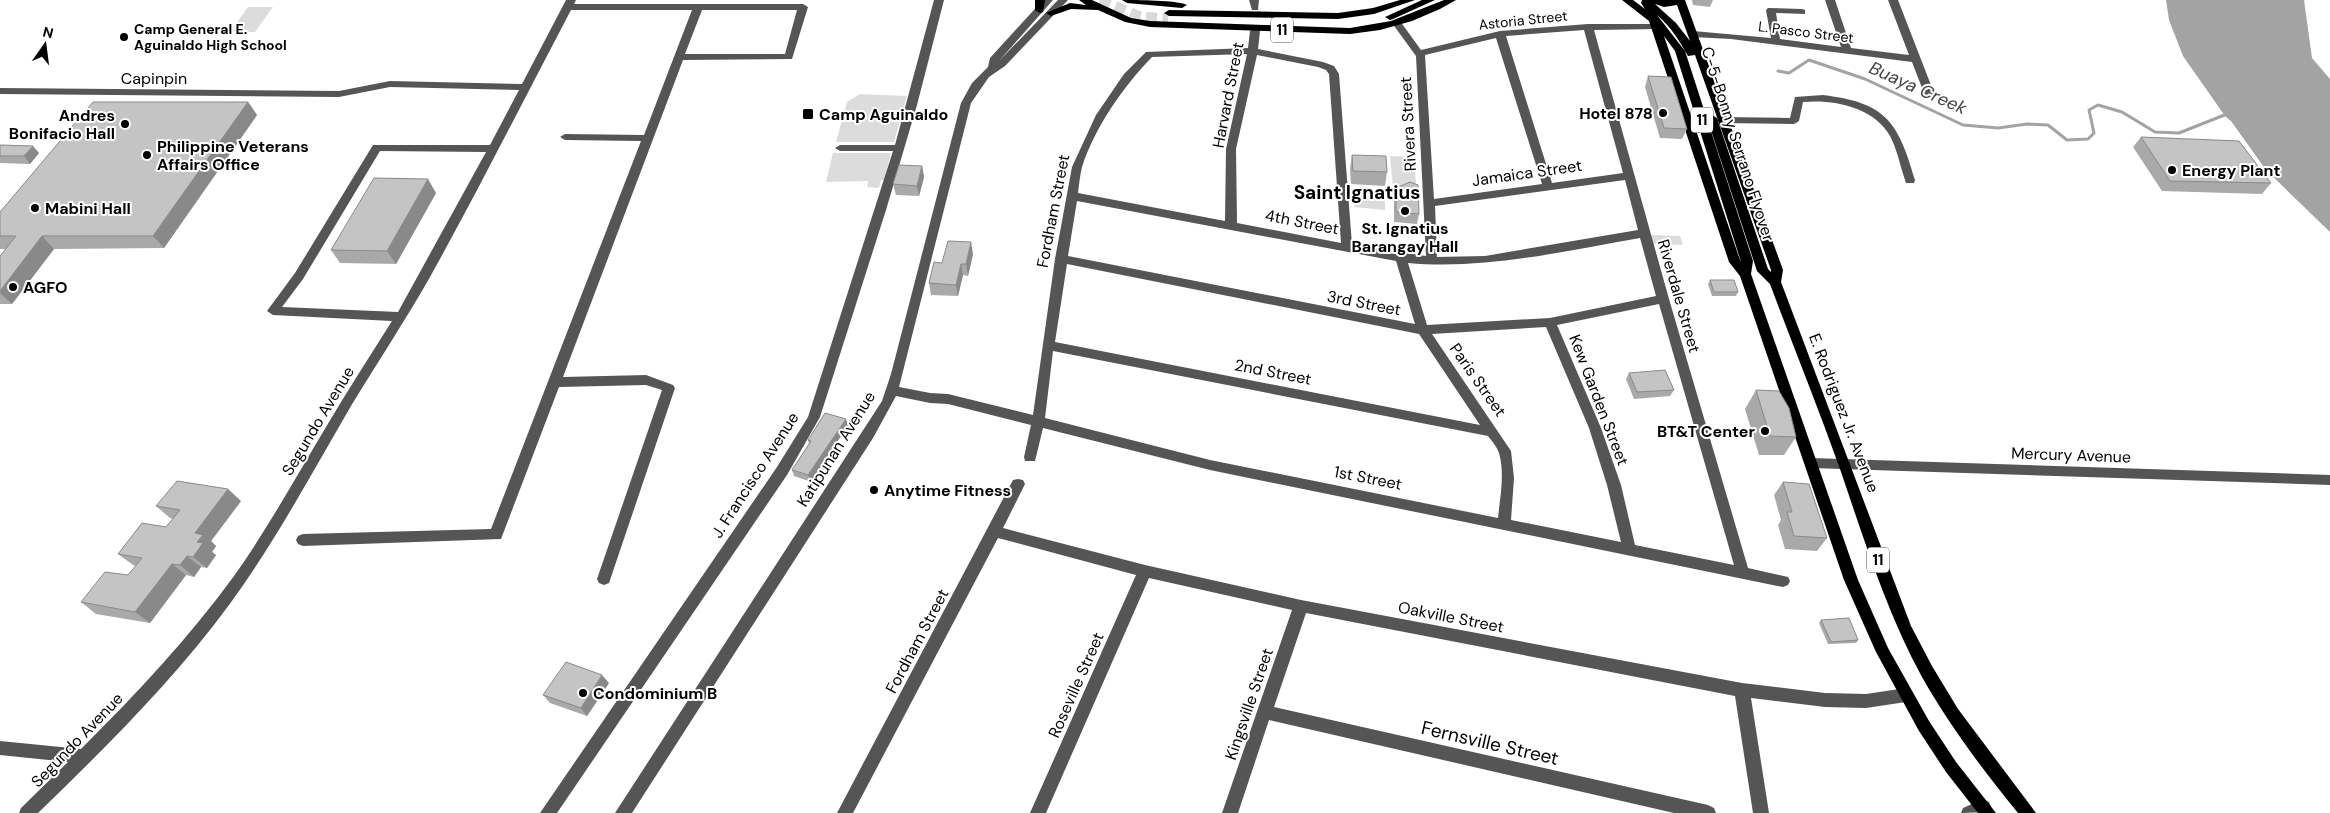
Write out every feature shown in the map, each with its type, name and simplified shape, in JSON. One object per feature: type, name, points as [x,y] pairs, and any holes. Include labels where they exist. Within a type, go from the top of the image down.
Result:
[{"type":"main road","name":"11","points":[[1084,0],[1133,22],[1175,26],[1334,32],[1364,30],[1397,23],[1422,15],[1451,0]]},
{"type":"main road","name":"11","points":[[1127,0],[1152,3],[1254,4],[1335,10],[1351,14]]},
{"type":"main road","points":[[1139,0],[1152,3]]},
{"type":"main road","name":"11","points":[[1410,0],[1381,9],[1323,16],[1169,16],[1348,24],[1392,16],[1430,0]]},
{"type":"main road","name":"C-5-Bonny Serrano Flyover","points":[[1627,0],[1660,24],[1678,48],[1750,265],[1763,271],[1775,282]]},
{"type":"main road","name":"C-5-Bonny Serrano Flyover","points":[[1642,0],[1669,21],[1687,41],[1750,265]]},
{"type":"main road","points":[[1647,0],[1664,4],[1681,1]]},
{"type":"main road","name":"11","points":[[1647,0],[1735,262],[1750,265],[1811,463],[1851,580],[1883,652],[1906,696],[1980,811]]},
{"type":"main road","name":"E. Rodriguez Jr. Avenue","points":[[1681,1],[1712,93],[1777,270],[1775,282],[1844,465],[1885,581],[1915,649],[1946,704],[1989,766],[2028,813]]},
{"type":"main road","points":[[1051,13],[1074,6],[1111,12]]},
{"type":"main road","points":[[1677,93],[1712,93]]},
{"type":"street","name":"J. Francisco Avenue","points":[[548,813],[802,440],[814,417],[853,302],[924,62],[939,0]]},
{"type":"street","name":"Katipunan Avenue","points":[[993,67],[993,60],[1040,5],[1048,0]]},
{"type":"street","name":"Katipunan Avenue","points":[[623,813],[888,402],[966,103],[972,91],[993,67],[1002,64],[1063,0]]},
{"type":"street","points":[[1830,0],[1847,51]]},
{"type":"street","points":[[1893,0],[1929,93]]},
{"type":"street","points":[[569,3],[698,7],[803,7],[789,57],[679,57]]},
{"type":"street","name":"Segundo Avenue","points":[[27,813],[85,757],[190,643],[269,536],[347,402],[401,317],[493,149],[569,3]]},
{"type":"street","points":[[302,540],[496,535],[698,7]]},
{"type":"street","points":[[1776,42],[1771,10],[1802,12]]},
{"type":"street","name":"Astoria Street","points":[[1630,26],[1651,14]]},
{"type":"street","name":"Rivera Street","points":[[1397,23],[1420,52],[1432,261]]},
{"type":"street","name":"Astoria Street","points":[[1420,52],[1500,34],[1588,27],[1655,27]]},
{"type":"street","name":"Riverdale Street","points":[[1588,27],[1663,299],[1743,573]]},
{"type":"street","name":"Harvard Street","points":[[1231,225],[1231,150],[1253,51],[1255,31]]},
{"type":"street","points":[[1500,34],[1548,186]]},
{"type":"street","name":"L. Pasco Street","points":[[1693,34],[1915,58]]},
{"type":"street","name":"Fordham Street","points":[[1030,457],[1038,422],[1061,259],[1077,167],[1100,117],[1128,76],[1144,58],[1157,53],[1253,51],[1320,64],[1330,68],[1334,74],[1347,247]]},
{"type":"street","name":"Capinpin","points":[[0,91],[110,96],[338,94],[390,84],[525,87]]},
{"type":"street","points":[[1722,120],[1794,121],[1799,99],[1813,96],[1832,97],[1870,112],[1892,129],[1910,180]]},
{"type":"street","points":[[565,137],[647,138]]},
{"type":"street","points":[[401,317],[273,311],[299,276],[377,147],[493,149]]},
{"type":"street","points":[[840,148],[899,148]]},
{"type":"street","name":"Jamaica Street","points":[[1429,203],[1630,176]]},
{"type":"street","name":"4th Street","points":[[1072,196],[1401,258],[1432,261],[1485,260],[1645,233]]},
{"type":"street","name":"Paris Street","points":[[1401,258],[1423,330],[1505,451],[1508,468],[1504,524]]},
{"type":"street","name":"3rd Street","points":[[1061,259],[1423,330],[1550,322],[1663,299]]},
{"type":"street","name":"Kew Garden Street","points":[[1550,322],[1596,428],[1614,485],[1629,549]]},
{"type":"street","name":"2nd Street","points":[[1048,344],[1492,432]]},
{"type":"street","points":[[555,382],[646,380],[669,388],[604,579]]},
{"type":"street","name":"1st Street","points":[[893,387],[933,392],[948,399],[1210,464],[1783,581]]},
{"type":"street","name":"Mercury Avenue","points":[[1811,463],[2330,480]]},
{"type":"street","name":"Fordham Street","points":[[845,813],[995,532],[1018,484]]},
{"type":"street","name":"Oakville Street","points":[[995,532],[1145,571],[1301,606],[1742,690],[1824,700],[1866,701],[1906,696]]},
{"type":"street","name":"Roseville Street","points":[[1038,813],[1145,571]]},
{"type":"street","name":"Kingsville Street","points":[[1230,813],[1301,606]]},
{"type":"street","points":[[1742,690],[1761,813]]},
{"type":"street","name":"Fernsville Street","points":[[1264,712],[1708,813]]},
{"type":"street","points":[[0,748],[85,757]]},
{"type":"shaded area","points":[[2166,0],[2304,0],[2312,58],[2330,79],[2330,232],[2266,170],[2231,121],[2225,116],[2183,56],[2169,20]]},
{"type":"shaded area","points":[[248,7],[273,7],[255,32],[230,32]]},
{"type":"shaded area","points":[[860,94],[907,96],[894,142],[836,142],[847,102]]},
{"type":"shaded area","points":[[833,153],[891,153],[884,180],[881,180],[879,188],[867,187],[868,181],[826,182]]},
{"type":"shaded area","points":[[1390,156],[1413,157],[1417,190],[1393,188]]},
{"type":"shaded area","points":[[1354,189],[1385,191],[1385,210],[1354,207]]},
{"type":"shaded area","points":[[1651,235],[1680,236],[1683,245],[1653,244]]},
{"type":"building","points":[[1648,76],[1671,77],[1687,129],[1664,128]]},
{"type":"building","name":"Philippine Veterans Affairs Office","points":[[93,102],[248,102],[153,236],[42,236],[0,291],[0,256],[16,236],[0,236],[0,212]]},
{"type":"building","points":[[2141,137],[2239,141],[2271,183],[2170,181]]},
{"type":"building","points":[[0,145],[33,146],[24,156],[0,156]]},
{"type":"building","points":[[1352,155],[1386,156],[1387,172],[1353,171]]},
{"type":"building","points":[[899,165],[922,166],[917,186],[893,184]]},
{"type":"building","points":[[374,178],[428,179],[387,251],[331,250]]},
{"type":"building","points":[[1410,182],[1418,185],[1419,214],[1396,212],[1396,188]]},
{"type":"building","points":[[948,241],[971,242],[966,264],[961,264],[956,285],[929,283],[934,262],[942,263]]},
{"type":"building","points":[[1710,280],[1734,280],[1738,292],[1714,292]]},
{"type":"building","points":[[1665,370],[1674,390],[1637,392],[1629,373]]},
{"type":"building","points":[[1756,390],[1779,391],[1789,408],[1796,437],[1770,436]]},
{"type":"building","points":[[825,413],[846,419],[808,475],[792,470],[811,441],[808,440]]},
{"type":"building","points":[[177,481],[228,489],[195,533],[203,535],[197,542],[203,543],[193,557],[187,556],[180,565],[172,564],[135,612],[81,602],[105,572],[128,575],[142,558],[118,554],[142,523],[166,527],[180,510],[156,506]]},
{"type":"building","points":[[1783,482],[1809,484],[1827,538],[1794,536],[1787,512],[1792,512]]},
{"type":"building","points":[[1849,618],[1858,640],[1831,642],[1821,620]]},
{"type":"building","points":[[566,662],[602,675],[581,708],[543,695]]},
{"type":"waterway","name":"Buaya Creek","points":[[1778,71],[1789,73],[1809,60],[1865,79],[1963,125],[1998,128],[2027,124],[2048,125],[2067,140],[2088,139],[2094,133],[2089,110],[2098,105],[2122,112],[2155,132],[2179,133],[2227,114]]},
{"type":"tunnel","points":[[1100,0],[1140,17],[1168,19]]},
{"type":"place","name":"Camp General E. Aguinaldo High School","points":[[124,37]]},
{"type":"place","name":"Hotel 878","points":[[1663,113]]},
{"type":"place","name":"Camp Aguinaldo","points":[[808,114]]},
{"type":"place","name":"Andres Bonifacio Hall","points":[[125,124]]},
{"type":"place","name":"Philippine Veterans Affairs Office","points":[[147,155]]},
{"type":"place","name":"Energy Plant","points":[[2172,170]]},
{"type":"place","name":"Mabini Hall","points":[[35,208]]},
{"type":"place","name":"St. Ignatius Barangay Hall","points":[[1405,211]]},
{"type":"place","name":"AGFO","points":[[13,287]]},
{"type":"place","name":"BT&T Center","points":[[1765,431]]},
{"type":"place","name":"Anytime Fitness","points":[[874,490]]},
{"type":"place","name":"Condominium B","points":[[583,693]]},
{"type":"district","name":"Saint Ignatius","points":[[1357,192]]}]
